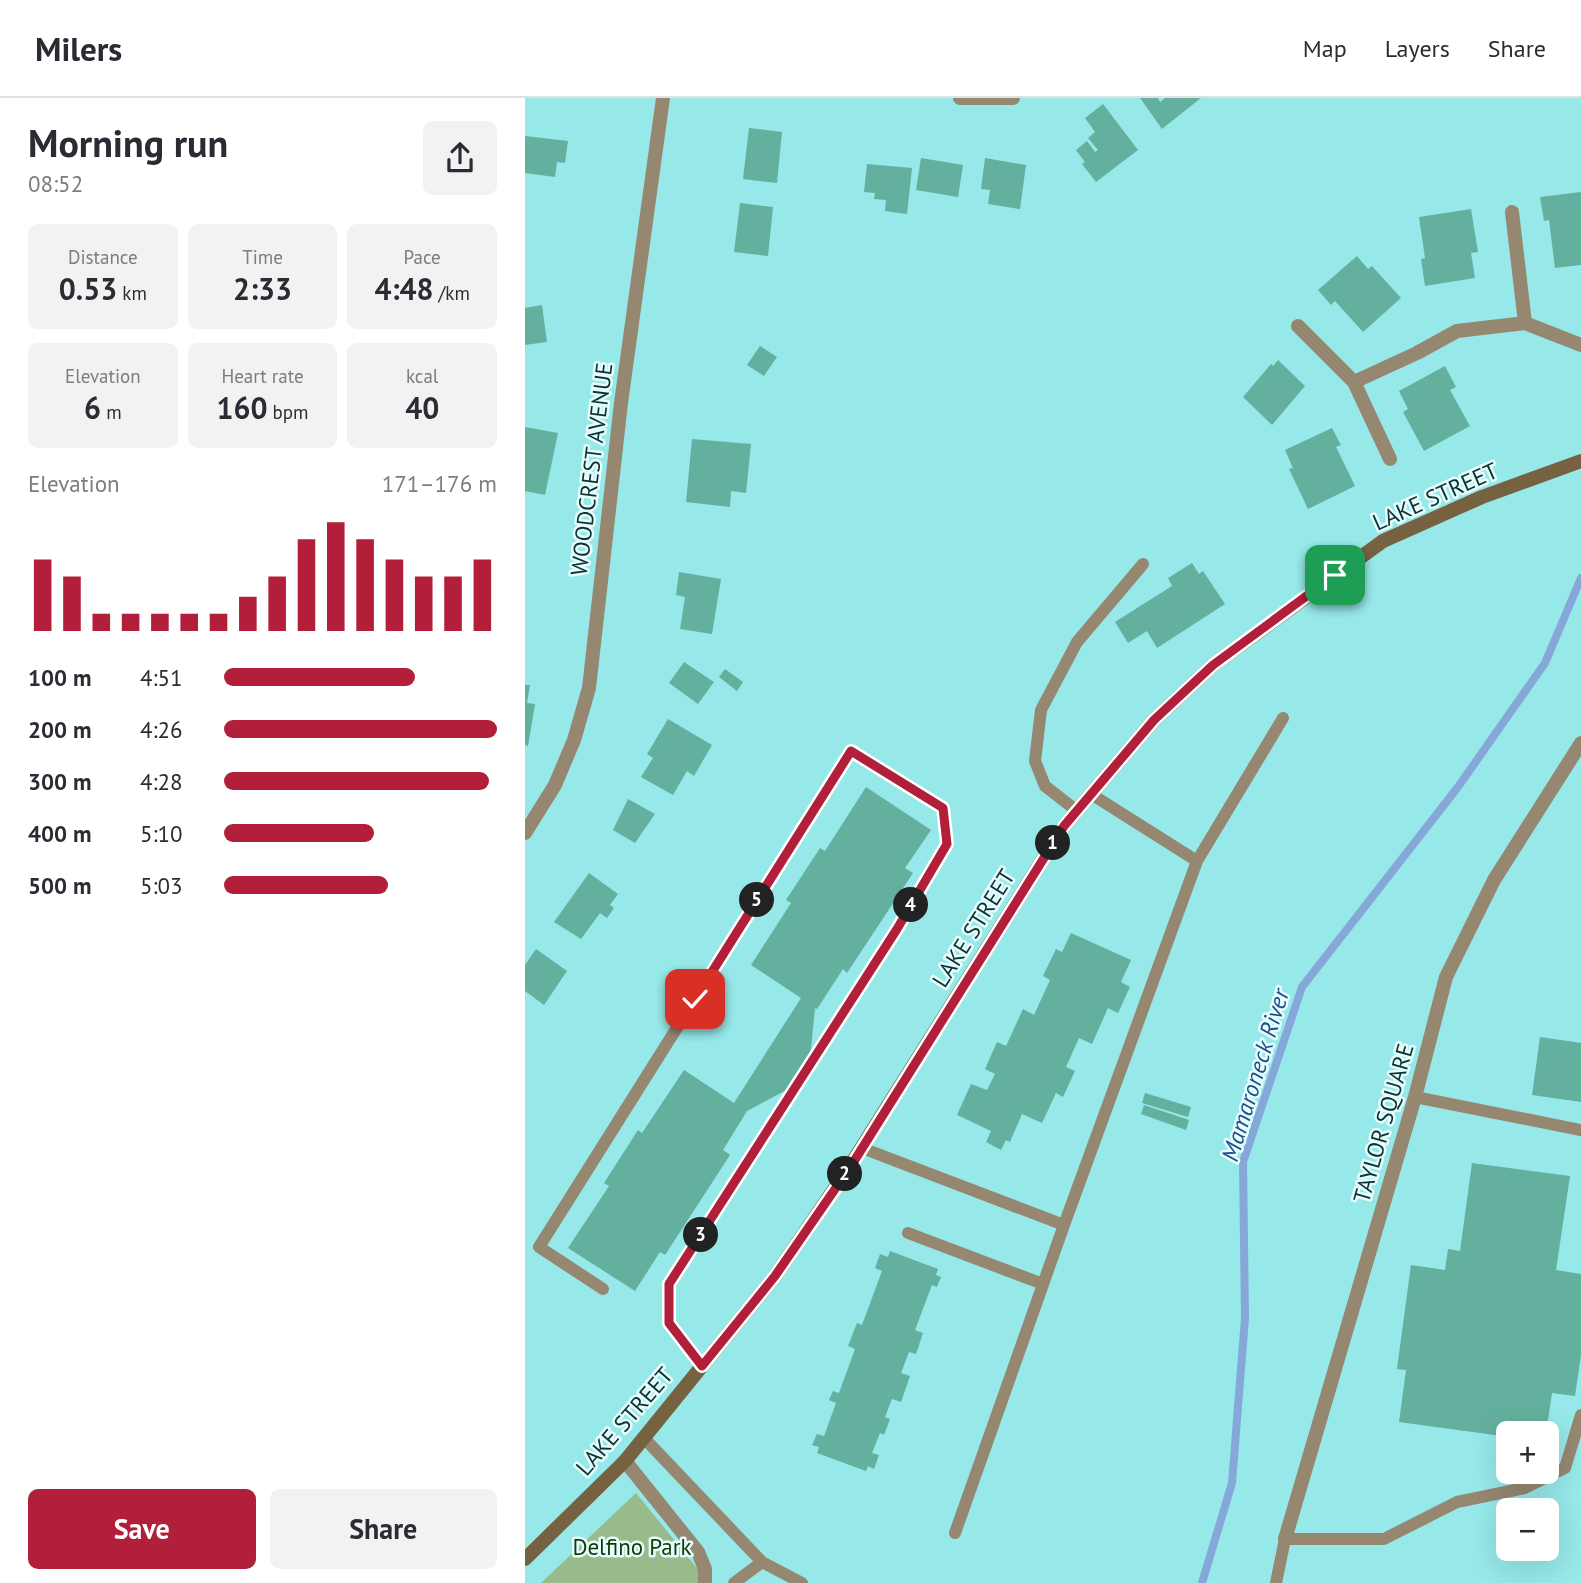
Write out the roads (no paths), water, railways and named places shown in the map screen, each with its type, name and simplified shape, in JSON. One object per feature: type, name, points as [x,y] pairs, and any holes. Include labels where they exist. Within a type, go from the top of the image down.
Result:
[{"type":"main road","name":"LAKE STREET","points":[[525,1559],[625,1461],[775,1276],[862,1148],[1056,838],[1154,720],[1213,665],[1383,541],[1482,497],[1581,461]]},
{"type":"street","name":"WOODCREST AVENUE","points":[[525,833],[555,785],[574,740],[589,688],[621,403],[663,98]]},
{"type":"street","points":[[963,98],[1013,98]]},
{"type":"street","points":[[1512,212],[1525,323]]},
{"type":"street","points":[[1354,382],[1457,331],[1525,323],[1581,345]]},
{"type":"street","points":[[1298,326],[1354,382],[1389,459]]},
{"type":"street","name":"TAYLOR SQUARE","points":[[1285,1539],[1415,1097],[1446,977],[1494,880],[1581,743]]},
{"type":"street","points":[[625,1461],[698,1552],[705,1569],[705,1583]]},
{"type":"lane","points":[[1077,811],[1045,786],[1035,761],[1041,710],[1077,642],[1143,564]]},
{"type":"lane","points":[[955,1533],[1197,861],[1283,718]]},
{"type":"lane","points":[[603,1289],[539,1247],[851,751],[943,808],[947,844],[897,929],[669,1284],[669,1323],[702,1366]]},
{"type":"lane","points":[[1091,794],[1197,861]]},
{"type":"lane","points":[[1415,1097],[1581,1130]]},
{"type":"lane","points":[[862,1148],[1064,1225]]},
{"type":"lane","points":[[908,1233],[1043,1284]]},
{"type":"lane","points":[[1276,1583],[1285,1539],[1384,1539],[1457,1502],[1525,1488],[1565,1468],[1581,1415]]},
{"type":"lane","points":[[644,1438],[762,1562],[802,1583]]},
{"type":"lane","points":[[734,1583],[762,1562]]},
{"type":"waterway","name":"Mamaroneck River","points":[[1202,1583],[1232,1483],[1245,1318],[1243,1162],[1302,987],[1458,787],[1545,663],[1581,578]]},
{"type":"park label","name":"Delfino Park","points":[[632,1546]]}]
